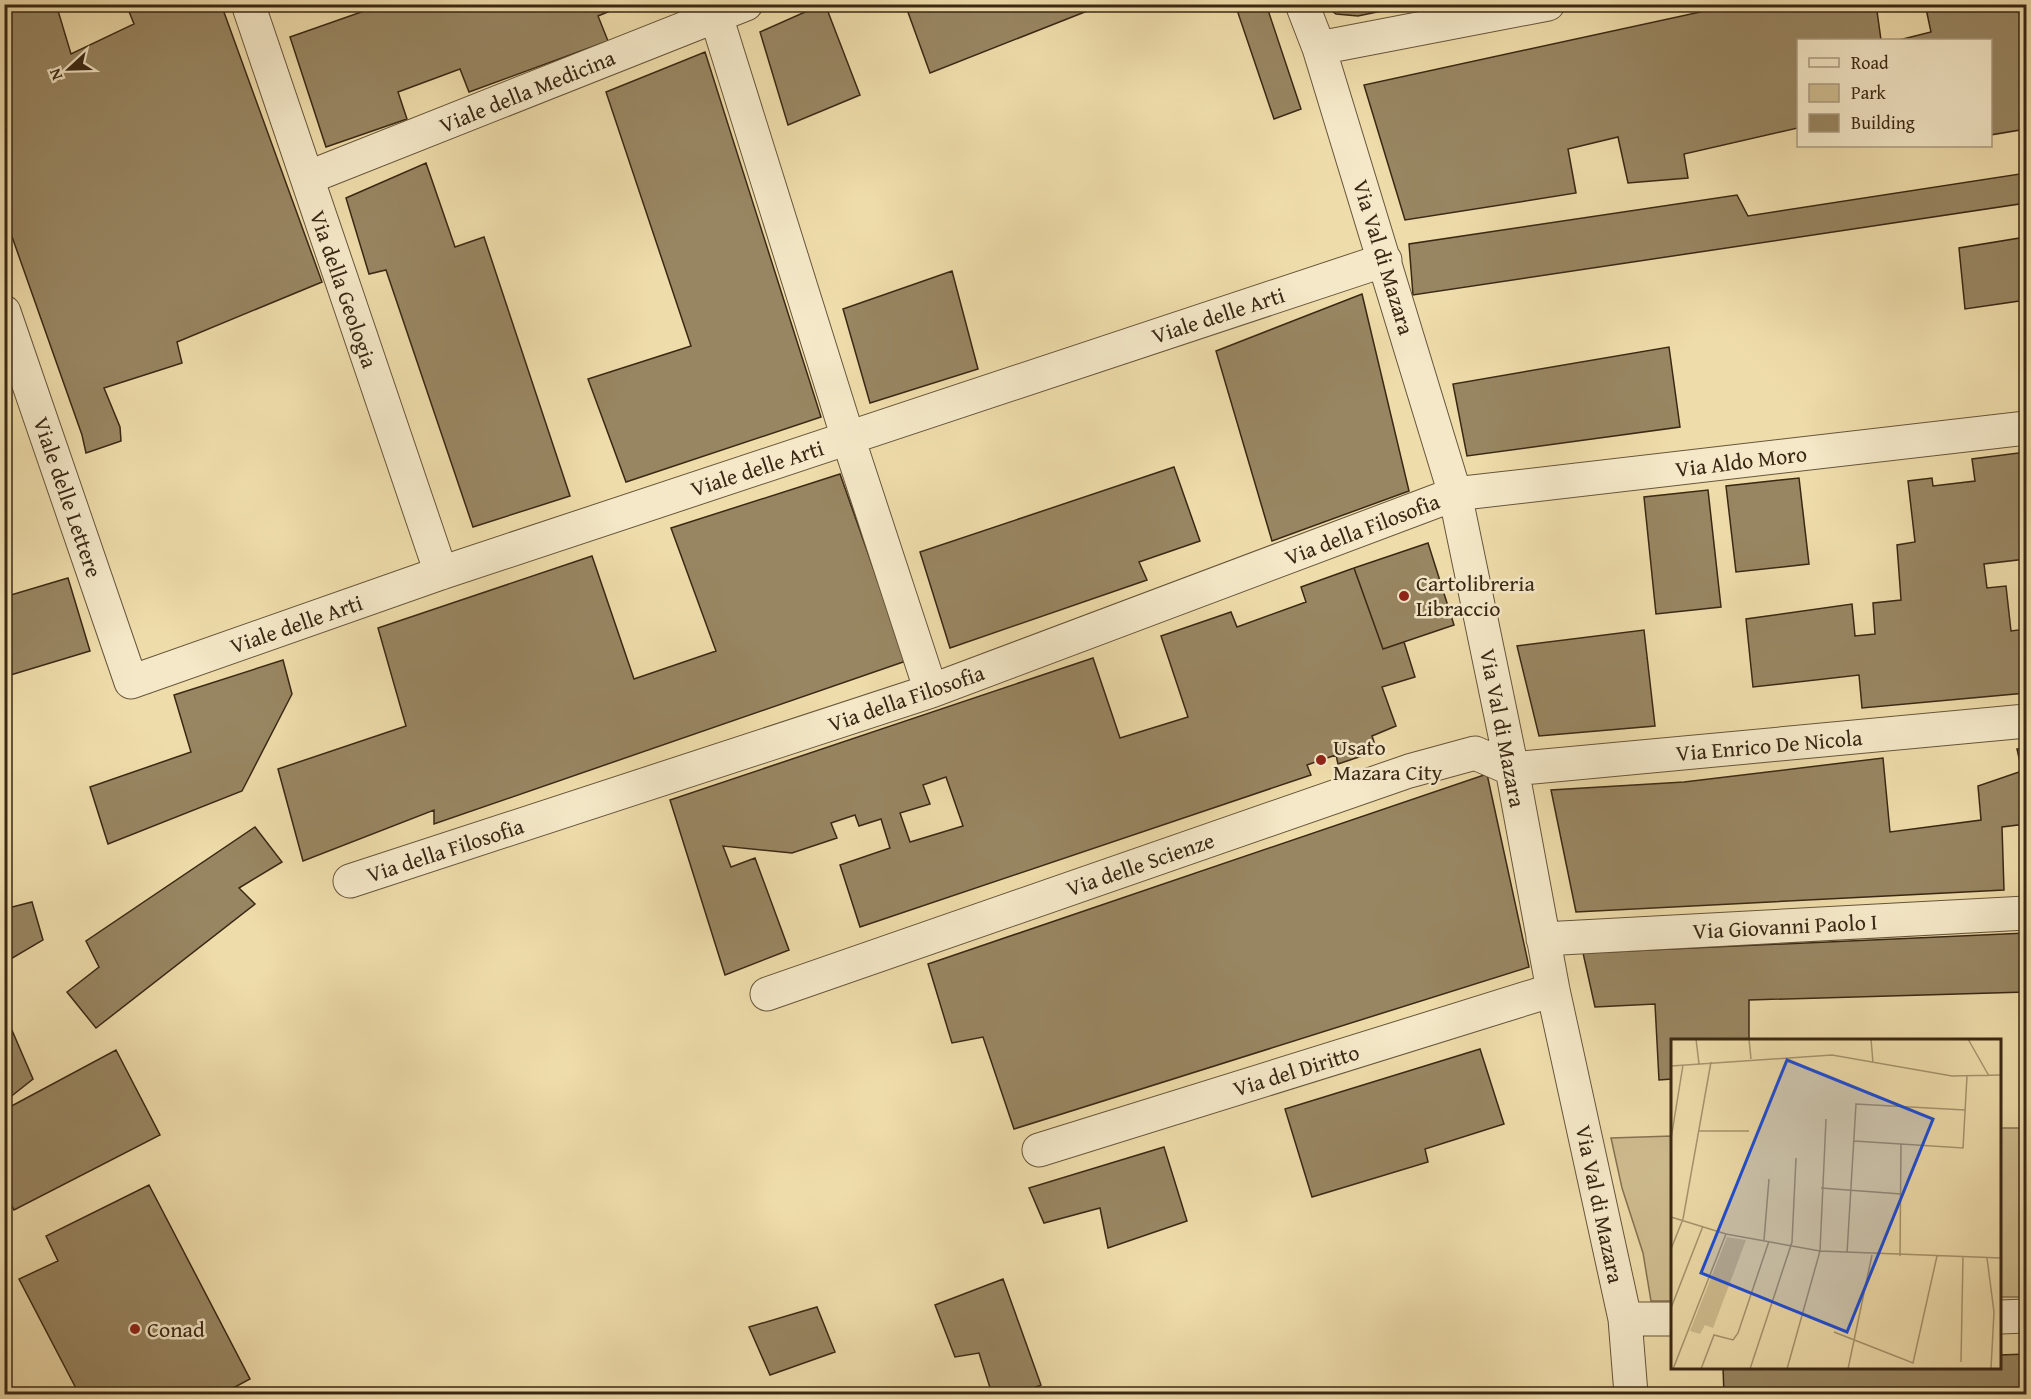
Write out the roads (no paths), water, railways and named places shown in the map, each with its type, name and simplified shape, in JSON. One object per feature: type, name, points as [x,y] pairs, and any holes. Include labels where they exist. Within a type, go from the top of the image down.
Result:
[{"type":"street","name":"Via della Geologia","points":[[248,4],[441,573]]},
{"type":"street","name":"Viale della Medicina","points":[[307,178],[746,4]]},
{"type":"street","name":"Via Val di Mazara","points":[[1302,4],[1319,48],[1455,494],[1512,769],[1552,990],[1625,1319],[1631,1395]]},
{"type":"street","points":[[1319,48],[1548,4]]},
{"type":"street","points":[[716,16],[848,438],[931,691]]},
{"type":"street","name":"Viale delle Arti","points":[[131,682],[441,573],[1384,260]]},
{"type":"street","name":"Viale delle Lettere","points":[[4,312],[131,682]]},
{"type":"street","name":"Via Aldo Moro","points":[[1455,494],[2026,428]]},
{"type":"street","name":"Via della Filosofia","points":[[350,881],[931,691],[1455,494]]},
{"type":"street","name":"Via Enrico De Nicola","points":[[1512,769],[2026,722]]},
{"type":"street","name":"Via delle Scienze","points":[[767,994],[1409,771],[1475,753],[1512,769]]},
{"type":"street","name":"Via Giovanni Paolo I","points":[[1544,939],[2026,913]]},
{"type":"street","name":"Via del Diritto","points":[[1039,1150],[1552,990]]},
{"type":"street","points":[[2001,1317],[2026,1316]]},
{"type":"street","points":[[1625,1319],[1671,1319]]},
{"type":"place","name":"Cartolibreria Libraccio","points":[[1404,596]]},
{"type":"place","name":"Usato Mazara City","points":[[1321,760]]},
{"type":"place","name":"Conad","points":[[135,1329]]}]
